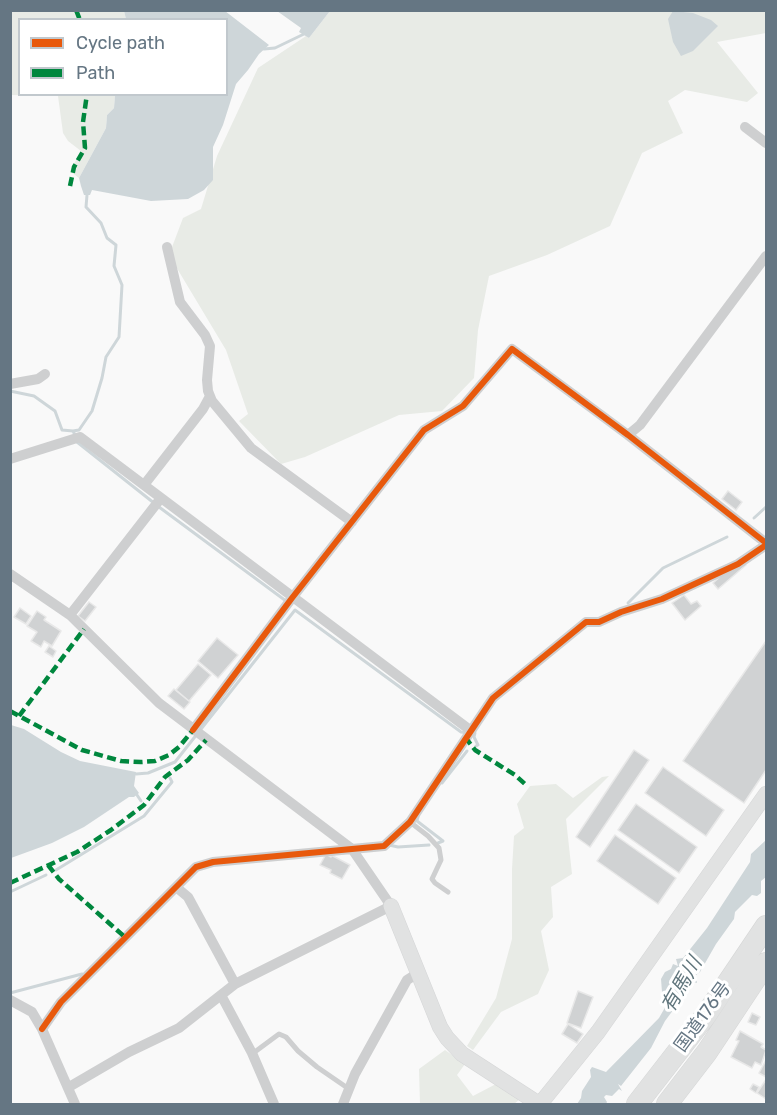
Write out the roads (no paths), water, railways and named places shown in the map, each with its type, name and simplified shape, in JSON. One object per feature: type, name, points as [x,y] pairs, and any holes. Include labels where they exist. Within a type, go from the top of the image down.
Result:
[{"type":"highway","name":"国道176号","points":[[637,1104],[706,1015],[766,926]]},
{"type":"highway","name":"国道176号","points":[[667,1104],[707,1052],[766,963]]},
{"type":"street","points":[[746,128],[766,143]]},
{"type":"street","points":[[167,248],[180,302],[205,335],[210,346],[207,380],[210,396],[251,448],[352,522]]},
{"type":"street","points":[[628,435],[640,425],[766,256]]},
{"type":"street","points":[[42,1029],[61,1002],[179,889],[196,867],[213,862],[386,844],[410,822],[493,698],[586,622],[599,622],[621,612],[662,599],[738,564],[766,544],[628,435],[512,349],[463,406],[424,430],[292,598],[193,730]]},
{"type":"street","points":[[10,384],[38,379],[45,374]]},
{"type":"street","points":[[144,485],[203,409],[210,396]]},
{"type":"street","points":[[10,459],[80,437],[469,731]]},
{"type":"street","points":[[70,615],[161,498]]},
{"type":"street","points":[[10,574],[70,615],[159,703],[352,849],[391,906],[440,1027],[447,1038],[462,1054],[539,1104],[611,1013],[766,794]]},
{"type":"street","points":[[179,889],[188,897],[235,984]]},
{"type":"street","points":[[69,1087],[129,1052],[179,1028],[235,984],[391,906]]},
{"type":"street","points":[[343,1104],[355,1074],[407,980],[418,973]]},
{"type":"street","points":[[221,995],[252,1054],[274,1104]]},
{"type":"street","points":[[10,1000],[32,1012],[69,1087],[74,1104]]},
{"type":"lane","points":[[410,822],[439,848],[441,860],[432,879],[448,892]]},
{"type":"lane","points":[[252,1054],[279,1034],[286,1037],[317,1068],[349,1089]]},
{"type":"water","points":[[124,11],[225,11],[269,45],[259,54],[236,84],[223,125],[213,147],[213,180],[204,190],[188,199],[151,201],[92,190],[90,195],[84,195],[79,178],[106,128],[107,115],[114,108],[115,96],[228,96],[228,18],[126,18]]},
{"type":"water","points":[[277,11],[330,11],[309,38],[299,32],[301,28]]},
{"type":"water","points":[[673,11],[693,13],[711,20],[718,26],[693,51],[681,56],[673,42],[668,19]]},
{"type":"water","points":[[11,725],[24,729],[80,761],[136,772],[134,786],[139,793],[134,797],[129,797],[84,827],[52,843],[11,858]]},
{"type":"water","name":"有馬川","points":[[766,840],[766,877],[761,881],[761,893],[757,896],[752,895],[735,912],[734,919],[696,975],[697,983],[694,982],[665,1021],[651,1048],[621,1086],[618,1084],[622,1091],[619,1089],[612,1096],[606,1095],[604,1097],[606,1104],[577,1104],[591,1077],[592,1067],[606,1072],[659,1018],[667,1004],[671,989],[662,992],[661,979],[665,972],[671,969],[673,964],[678,966],[676,959],[683,958],[707,928],[750,862],[751,854]]},
{"type":"waterway","points":[[264,49],[275,48],[304,34]]},
{"type":"waterway","points":[[73,431],[79,430],[92,411],[106,357],[119,337],[122,285],[114,266],[116,245],[107,238],[101,223],[86,207],[87,195]]},
{"type":"waterway","points":[[10,391],[34,396],[55,411],[62,430],[73,431],[75,435]]},
{"type":"waterway","points":[[77,442],[154,503]]},
{"type":"waterway","points":[[159,507],[286,601]]},
{"type":"waterway","points":[[754,518],[766,507]]},
{"type":"waterway","points":[[628,603],[663,568],[727,537]]},
{"type":"waterway","points":[[136,774],[148,773],[175,762],[295,610],[461,732],[468,733]]},
{"type":"waterway","points":[[475,733],[474,737],[478,745],[476,746]]},
{"type":"waterway","points":[[442,783],[467,751]]},
{"type":"waterway","points":[[56,870],[144,816],[172,782],[170,778]]},
{"type":"waterway","points":[[137,795],[141,801]]},
{"type":"waterway","points":[[418,817],[417,821],[443,841],[438,843]]},
{"type":"waterway","points":[[389,845],[398,847],[429,845]]},
{"type":"waterway","points":[[10,892],[46,875]]},
{"type":"waterway","points":[[10,993],[82,974]]}]
